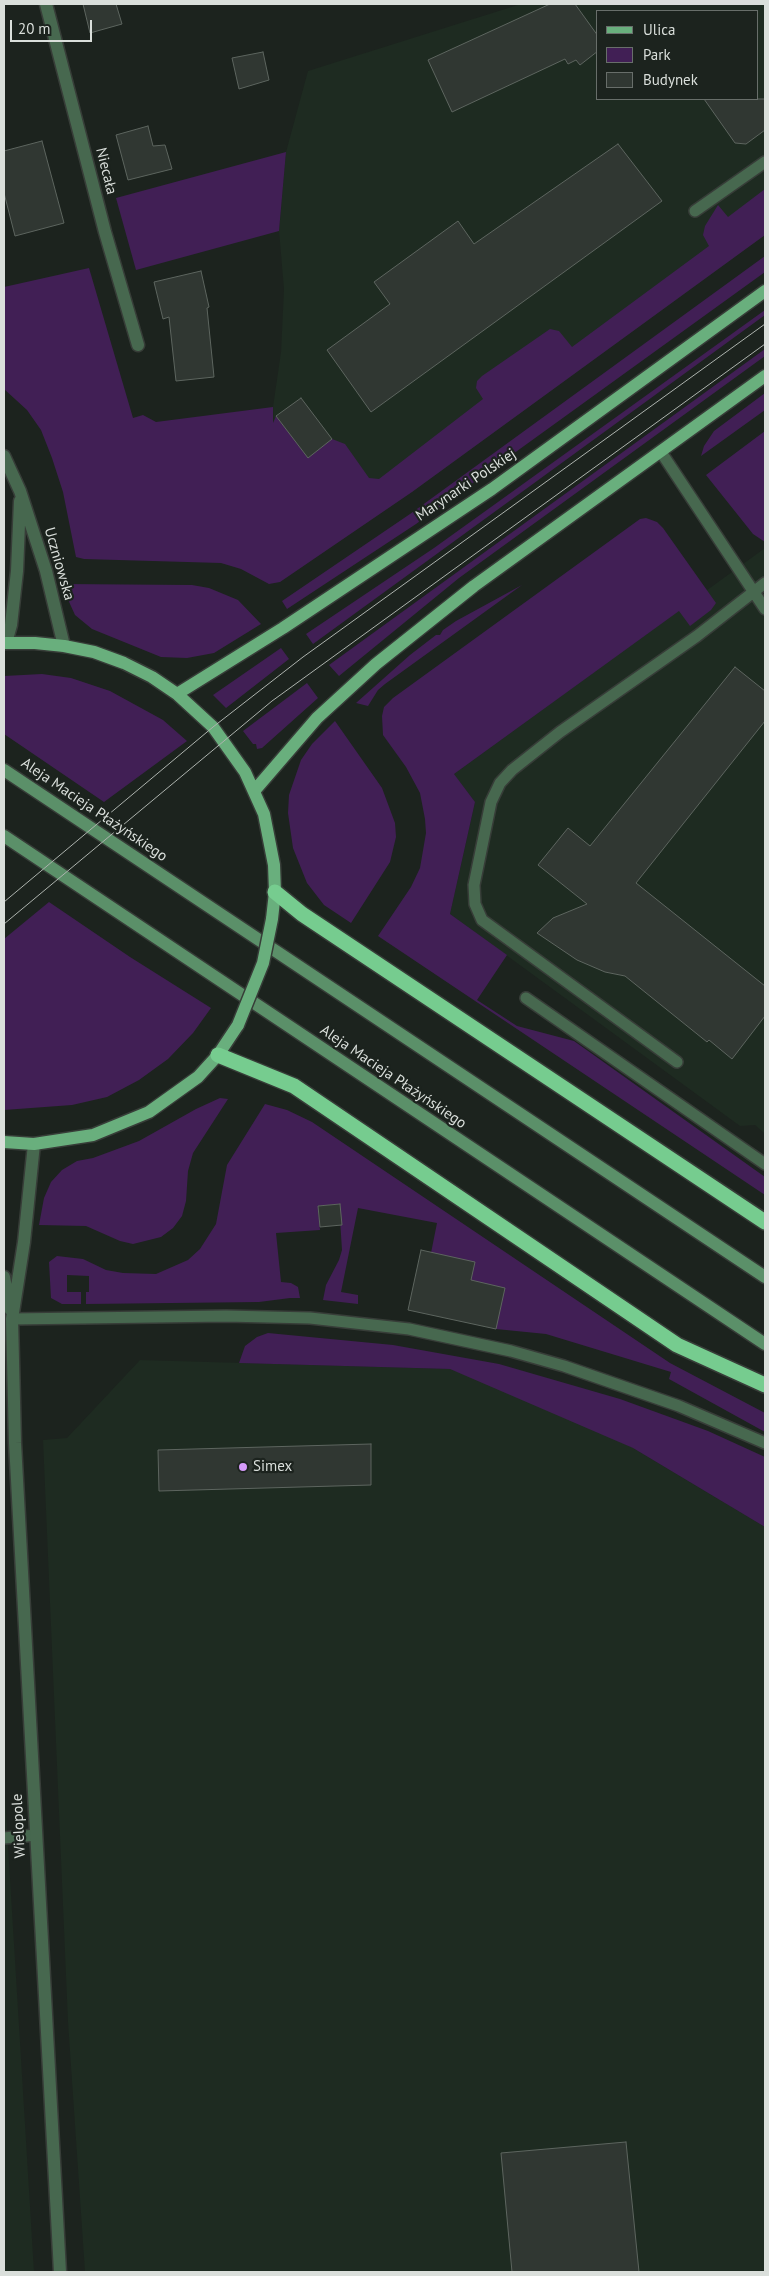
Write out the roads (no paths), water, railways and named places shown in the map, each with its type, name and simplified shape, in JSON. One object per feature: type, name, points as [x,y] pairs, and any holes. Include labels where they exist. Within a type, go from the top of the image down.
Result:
[{"type":"highway","points":[[275,892],[302,914],[765,1222]]},
{"type":"highway","points":[[218,1055],[294,1086],[677,1345],[765,1385]]},
{"type":"main road","name":"Marynarki Polskiej","points":[[177,694],[283,628],[492,489],[765,291]]},
{"type":"main road","points":[[255,790],[317,718],[376,664],[474,586],[765,376]]},
{"type":"main road","points":[[4,1142],[34,1144],[93,1135],[149,1112],[198,1077],[218,1055],[238,1025],[263,963],[272,919],[275,892],[270,840],[255,790],[235,754],[213,727],[177,694],[152,677],[124,663],[94,652],[64,646],[35,643],[5,643]]},
{"type":"main road","name":"Aleja Macieja Płażyńskiego","points":[[4,770],[765,1277]]},
{"type":"main road","name":"Aleja Macieja Płażyńskiego","points":[[4,836],[765,1344]]},
{"type":"street","name":"Niecała","points":[[46,4],[105,232],[138,345]]},
{"type":"street","name":"Uczniowska","points":[[4,456],[20,491],[46,571],[64,646]]},
{"type":"street","name":"Uczniowska","points":[[5,643],[11,625],[17,571],[20,491]]},
{"type":"street","name":"Wielopole","points":[[12,1319],[24,1242],[34,1144]]},
{"type":"street","name":"Wielopole","points":[[4,1277],[12,1319],[15,1443],[60,2272]]},
{"type":"lane","points":[[695,210],[765,162]]},
{"type":"lane","points":[[661,452],[765,609]]},
{"type":"lane","points":[[677,1062],[482,920],[475,904],[474,885],[492,802],[500,783],[512,770],[560,732],[697,636],[765,583]]},
{"type":"lane","points":[[526,998],[765,1164]]},
{"type":"lane","points":[[12,1319],[226,1316],[310,1318],[409,1329],[493,1347],[564,1366],[679,1406],[765,1443]]},
{"type":"lane","points":[[4,1838],[36,1836]]},
{"type":"tram line","points":[[4,902],[213,727],[303,657],[765,324]]},
{"type":"tram line","points":[[4,924],[272,701],[765,344]]},
{"type":"place","name":"Simex","points":[[243,1467]]}]
